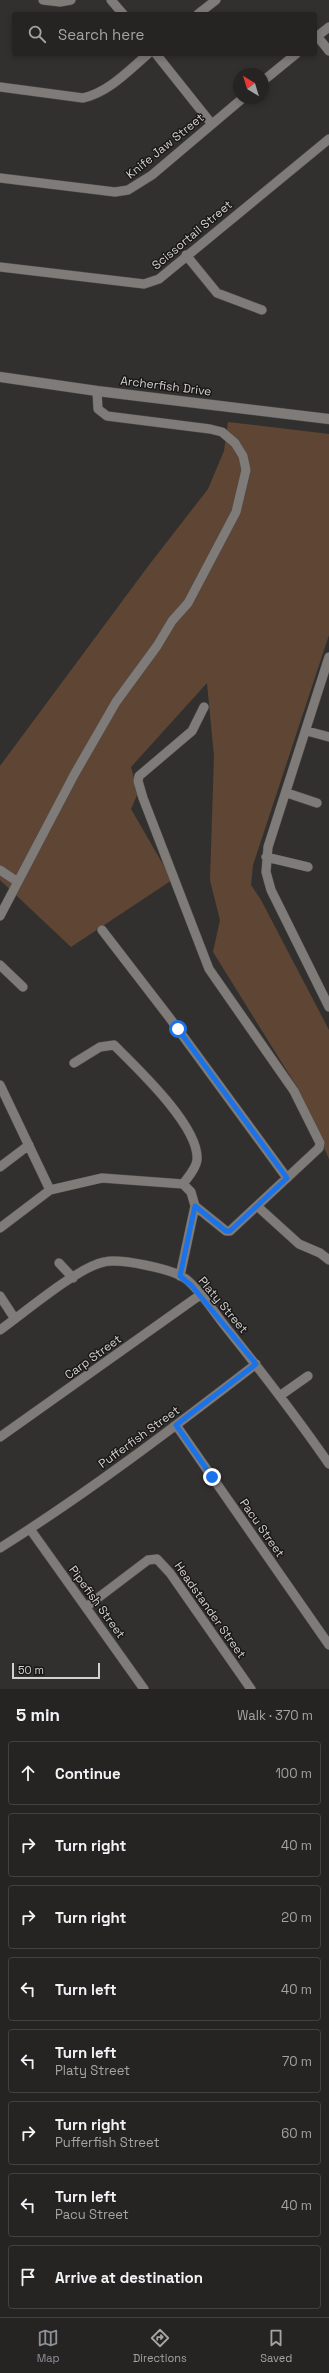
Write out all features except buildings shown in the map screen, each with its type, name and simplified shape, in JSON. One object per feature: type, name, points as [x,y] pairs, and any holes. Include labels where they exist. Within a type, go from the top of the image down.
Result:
[{"type":"street","points":[[43,0],[60,2],[71,0]]},
{"type":"street","points":[[111,0],[121,12]]},
{"type":"street","points":[[201,12],[216,0]]},
{"type":"street","points":[[317,37],[329,27]]},
{"type":"street","points":[[317,39],[329,51]]},
{"type":"street","points":[[0,87],[83,98],[108,87],[146,56]]},
{"type":"street","points":[[158,56],[211,123]]},
{"type":"street","points":[[269,76],[294,56]]},
{"type":"street","name":"Knife Jaw Street","points":[[0,178],[123,192],[152,175],[211,123],[235,104]]},
{"type":"street","name":"Scissortail Street","points":[[0,267],[144,284],[159,279],[186,255],[329,139]]},
{"type":"street","points":[[186,255],[217,293],[262,310]]},
{"type":"street","name":"Archerfish Drive","points":[[0,377],[97,391],[329,419]]},
{"type":"street","points":[[0,916],[74,775],[116,702],[195,590],[236,512],[246,470],[244,456],[235,443],[222,432],[210,429],[107,416],[98,409],[97,391]]},
{"type":"street","points":[[329,657],[327,668],[266,857],[266,872],[271,890],[329,1007]]},
{"type":"street","points":[[195,1206],[226,1231],[234,1228],[319,1148],[320,1143],[294,1091],[209,969],[162,852],[138,781],[144,772],[192,731],[204,707]]},
{"type":"street","points":[[307,731],[329,738]]},
{"type":"street","points":[[287,792],[316,803]]},
{"type":"street","points":[[266,857],[308,867]]},
{"type":"street","points":[[0,870],[18,882]]},
{"type":"street","points":[[102,930],[169,1017],[287,1178]]},
{"type":"street","points":[[0,965],[23,987]]},
{"type":"street","points":[[74,1063],[100,1047],[114,1045],[150,1080],[190,1132],[197,1146],[196,1166],[183,1184]]},
{"type":"street","points":[[0,1085],[50,1190]]},
{"type":"street","points":[[0,1167],[29,1145]]},
{"type":"street","points":[[0,1228],[50,1190],[102,1178],[183,1184],[191,1192],[195,1206],[180,1276]]},
{"type":"street","points":[[257,1206],[299,1244],[320,1253],[329,1260]]},
{"type":"street","name":"Platy Street","points":[[0,1330],[72,1278],[96,1264],[110,1261],[170,1272],[180,1276],[200,1295],[256,1364]]},
{"type":"street","points":[[59,1263],[72,1278]]},
{"type":"street","name":"Carp Street","points":[[0,1437],[200,1295]]},
{"type":"street","points":[[0,1296],[15,1319]]},
{"type":"street","points":[[256,1364],[281,1395],[329,1464]]},
{"type":"street","name":"Pufferfish Street","points":[[0,1548],[30,1529],[176,1425],[256,1364]]},
{"type":"street","points":[[281,1395],[308,1376]]},
{"type":"street","name":"Pacu Street","points":[[176,1425],[329,1645]]},
{"type":"street","name":"Pipefish Street","points":[[30,1529],[144,1689]]},
{"type":"street","name":"Headstander Street","points":[[86,1607],[148,1560],[157,1559],[170,1573],[251,1689]]},
{"type":"shaded area","points":[[228,422],[329,434],[329,635],[253,865],[251,885],[261,900],[329,1030],[329,1159],[297,1087],[213,952],[220,920],[210,880],[214,756],[207,683],[131,767],[138,793],[131,809],[172,880],[71,947],[0,880],[0,766],[149,565],[208,489],[224,451]]},
{"type":"route","points":[[178,1029],[287,1178],[230,1231],[226,1231],[195,1206],[180,1276],[187,1280],[256,1364],[176,1425],[212,1477]]}]
